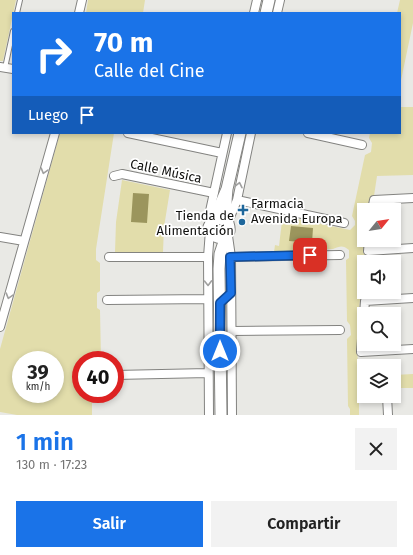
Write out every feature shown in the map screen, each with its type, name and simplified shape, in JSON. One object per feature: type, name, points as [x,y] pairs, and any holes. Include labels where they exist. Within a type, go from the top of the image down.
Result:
[{"type":"street","points":[[79,12],[82,0]]},
{"type":"street","points":[[254,12],[257,0]]},
{"type":"street","points":[[266,12],[269,0]]},
{"type":"street","points":[[273,0],[278,11]]},
{"type":"street","points":[[278,11],[280,0]]},
{"type":"street","points":[[0,327],[55,134]]},
{"type":"street","points":[[133,134],[222,153]]},
{"type":"street","points":[[219,269],[210,211],[227,134]]},
{"type":"street","points":[[209,415],[208,257],[212,227],[227,189],[240,134]]},
{"type":"street","points":[[221,415],[220,254],[236,200],[251,134]]},
{"type":"street","points":[[312,134],[362,145]]},
{"type":"street","points":[[237,150],[244,163]]},
{"type":"street","name":"Calle Música","points":[[114,176],[122,174],[214,193]]},
{"type":"street","points":[[227,189],[226,206],[230,257],[232,331],[232,415]]},
{"type":"street","points":[[373,203],[374,200],[413,198]]},
{"type":"street","points":[[236,200],[344,223]]},
{"type":"street","points":[[212,227],[220,218],[227,228]]},
{"type":"street","points":[[212,227],[219,238],[227,228]]},
{"type":"street","points":[[0,237],[24,241]]},
{"type":"street","points":[[368,247],[368,251],[413,248]]},
{"type":"street","points":[[230,257],[340,255]]},
{"type":"street","points":[[109,257],[208,257]]},
{"type":"street","points":[[220,303],[231,293]]},
{"type":"street","points":[[413,298],[365,301],[361,352],[413,350]]},
{"type":"street","points":[[107,300],[208,299]]},
{"type":"street","points":[[208,337],[220,328]]},
{"type":"street","points":[[232,331],[340,330]]},
{"type":"street","points":[[220,363],[231,376]]},
{"type":"street","points":[[124,375],[208,373]]},
{"type":"street","points":[[387,403],[388,415]]},
{"type":"lane","points":[[17,12],[20,0]]},
{"type":"lane","points":[[6,68],[12,36]]},
{"type":"shaded area","points":[[0,0],[16,0],[13,12],[12,12],[12,19],[3,61],[0,61]]},
{"type":"shaded area","points":[[88,0],[145,0],[143,12],[86,12]]},
{"type":"shaded area","points":[[400,0],[413,0],[413,23],[401,80],[401,12],[397,12]]},
{"type":"shaded area","points":[[401,107],[413,107],[413,175],[377,176],[374,196],[370,199],[370,203],[357,203],[357,247],[364,247],[363,252],[365,255],[357,255],[357,299],[360,299],[359,307],[357,307],[357,403],[359,403],[359,415],[350,415],[350,409],[348,406],[347,339],[351,335],[350,325],[347,321],[346,260],[349,258],[349,250],[341,246],[333,249],[274,252],[275,245],[279,246],[282,221],[277,220],[278,215],[350,230],[355,225],[355,221],[352,216],[365,155],[371,152],[372,143],[369,138],[370,134],[401,134]]},
{"type":"shaded area","points":[[60,134],[114,134],[96,249],[96,260],[100,263],[100,291],[97,293],[97,308],[100,310],[101,351],[72,351],[72,403],[92,403],[92,415],[17,415],[0,412],[0,349]]},
{"type":"shaded area","points":[[122,180],[170,190],[164,227],[163,252],[115,252],[116,222]]},
{"type":"shaded area","points":[[133,193],[149,194],[147,223],[131,222]]},
{"type":"shaded area","points":[[291,226],[313,228],[312,243],[289,241]]},
{"type":"shaded area","points":[[413,374],[413,388],[401,388],[401,375]]},
{"type":"place","name":"Farmacia Avenida Europa","points":[[243,210]]},
{"type":"place","name":"Tienda de Alimentación","points":[[242,222]]},
{"type":"route","points":[[220,351],[220,303],[231,293],[230,257],[310,255]]}]
